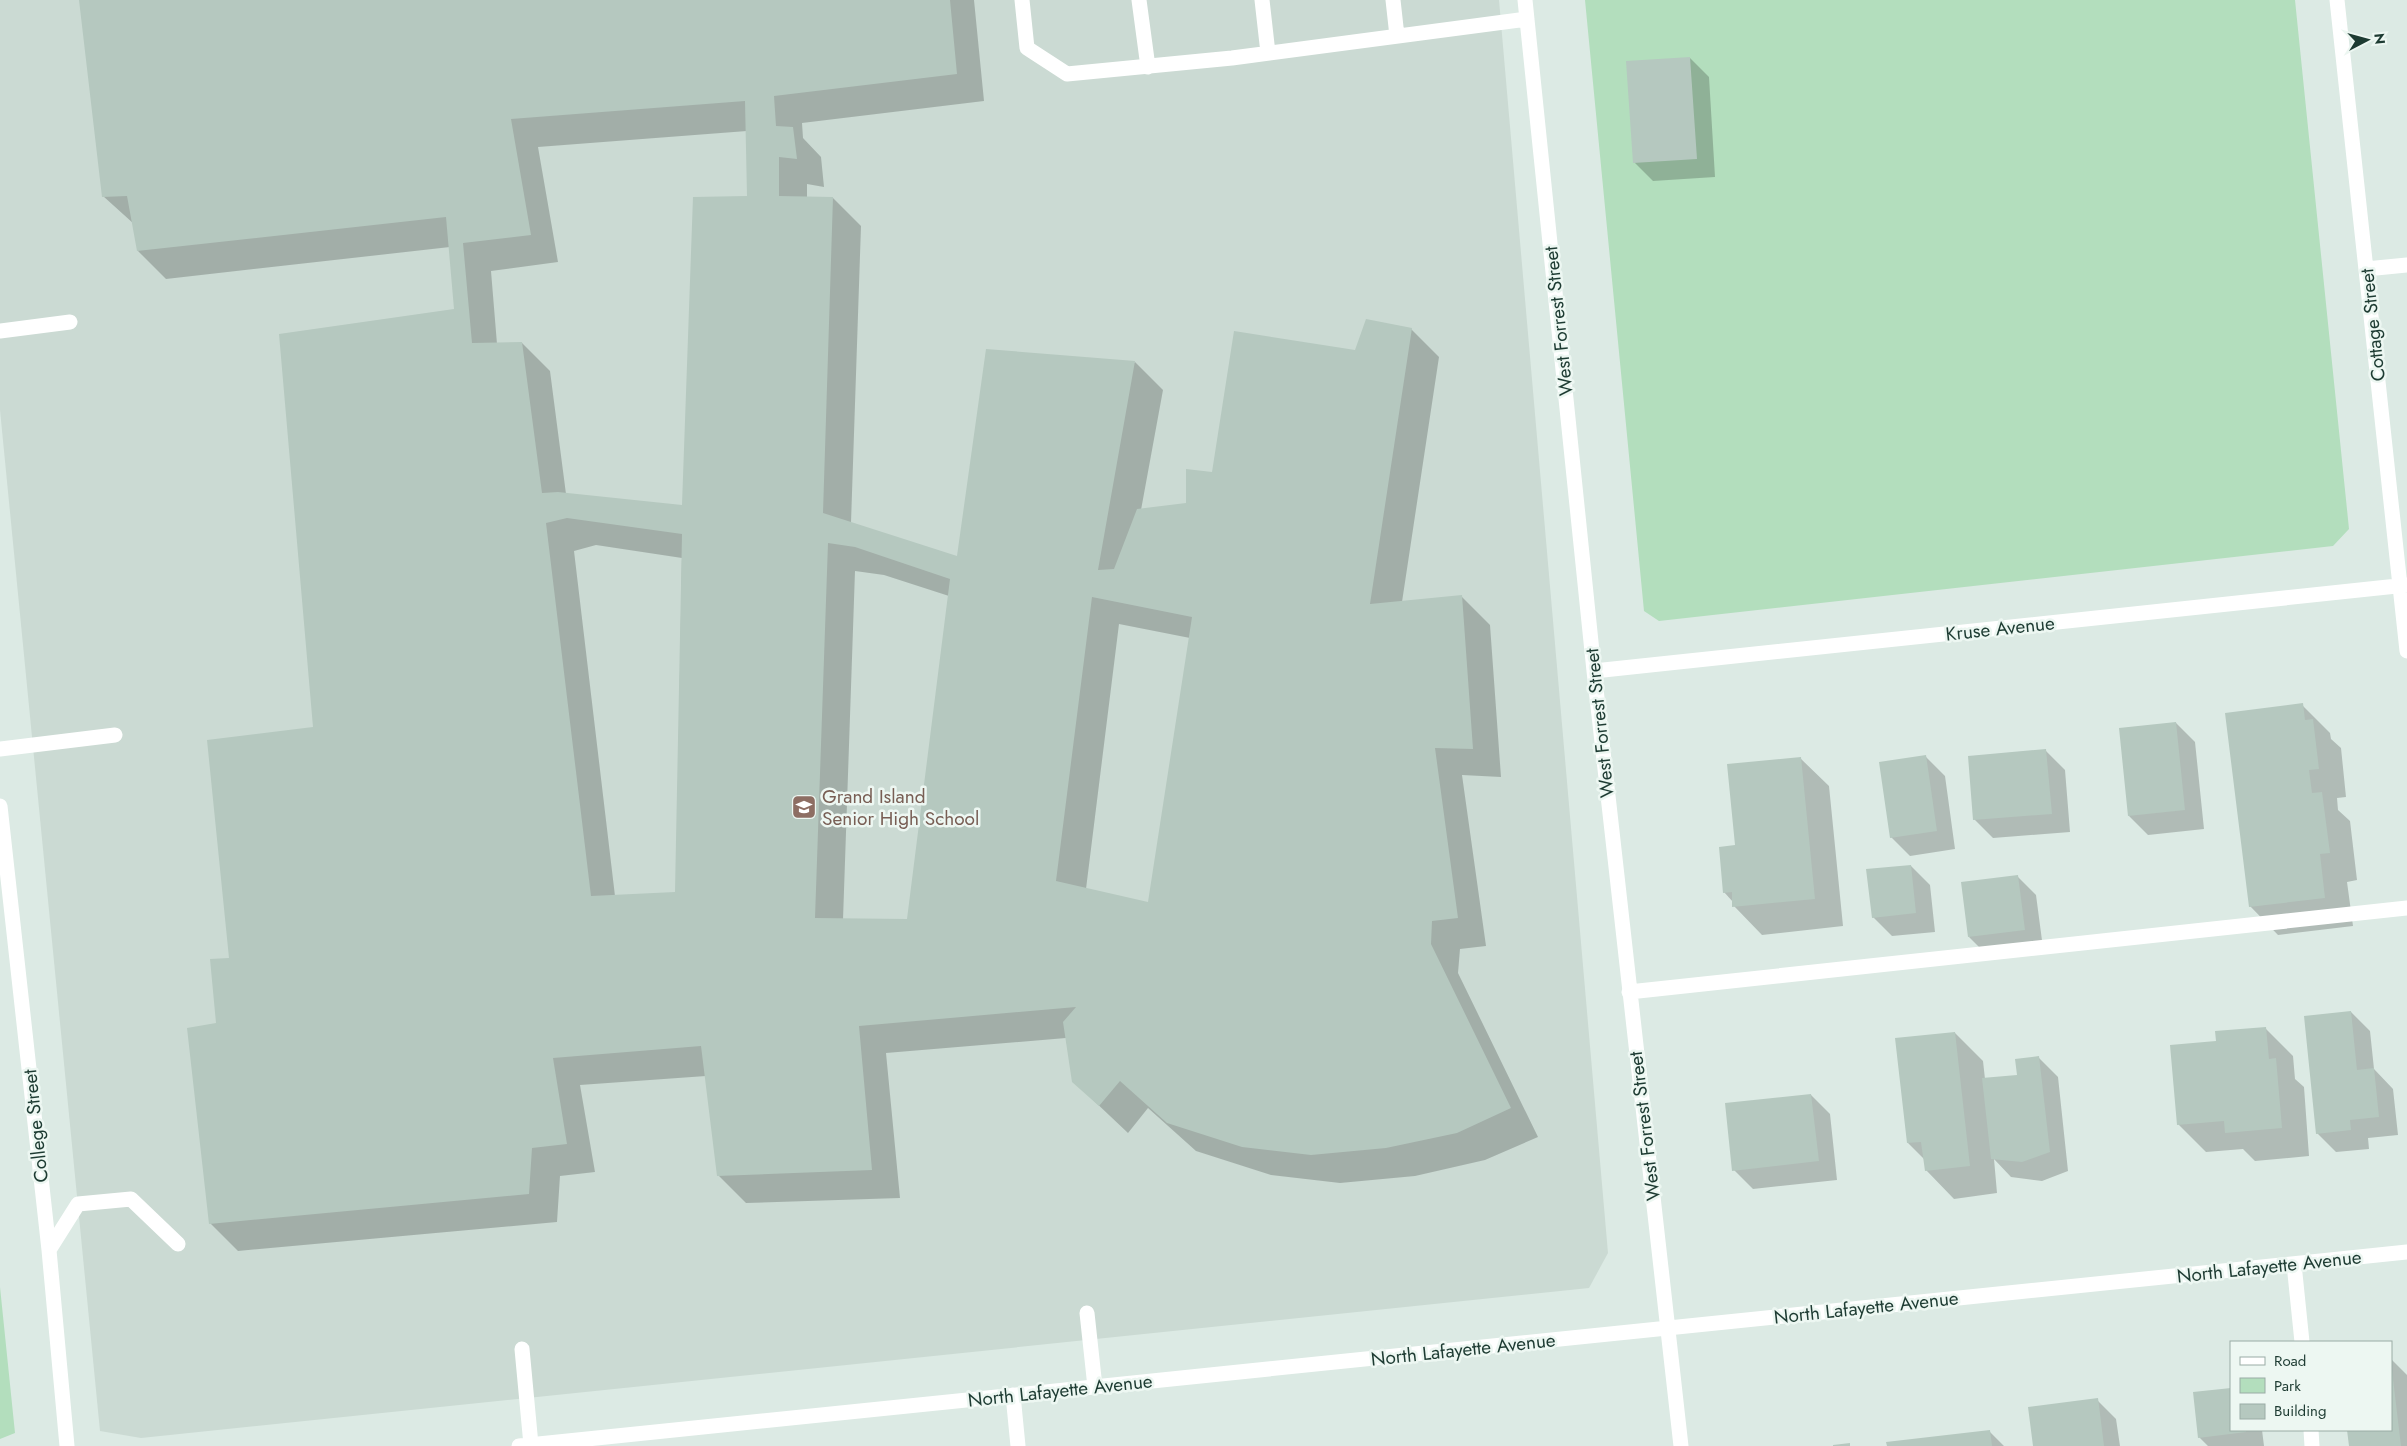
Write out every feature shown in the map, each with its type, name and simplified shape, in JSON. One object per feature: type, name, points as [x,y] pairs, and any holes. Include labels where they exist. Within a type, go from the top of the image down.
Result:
[{"type":"street","points":[[1022,0],[1027,48],[1067,74],[1268,53],[1527,19]]},
{"type":"street","points":[[1139,0],[1148,66]]},
{"type":"street","points":[[1262,0],[1268,53]]},
{"type":"street","points":[[1393,0],[1397,36]]},
{"type":"street","name":"West Forrest Street","points":[[1525,0],[1594,671],[1680,1446]]},
{"type":"street","name":"Cottage Street","points":[[2337,0],[2403,585],[2407,650]]},
{"type":"street","points":[[2366,270],[2407,265]]},
{"type":"street","points":[[0,331],[70,322]]},
{"type":"street","name":"Kruse Avenue","points":[[1594,671],[2403,585]]},
{"type":"street","points":[[0,748],[115,736]]},
{"type":"street","name":"College Street","points":[[0,806],[49,1250],[67,1446]]},
{"type":"street","points":[[1629,992],[2407,908]]},
{"type":"street","points":[[49,1250],[78,1204],[131,1199],[178,1244]]},
{"type":"street","name":"North Lafayette Avenue","points":[[525,1445],[2407,1252]]},
{"type":"street","points":[[2294,1264],[2302,1341]]},
{"type":"street","points":[[1087,1313],[1095,1386]]},
{"type":"street","points":[[522,1349],[525,1445]]},
{"type":"street","points":[[1013,1395],[1018,1446]]},
{"type":"street","points":[[2310,1431],[2312,1446]]},
{"type":"shaded area","name":"Grand Island Senior High School","points":[[0,0],[1499,0],[1608,1253],[1589,1288],[141,1438],[100,1431],[0,410]]},
{"type":"green space","points":[[1585,0],[2295,0],[2349,529],[2333,546],[1659,621],[1644,611]]},
{"type":"green space","points":[[0,1287],[15,1433],[0,1439]]},
{"type":"building","points":[[79,0],[950,0],[957,74],[774,96],[776,126],[793,127],[797,159],[779,157],[779,196],[833,197],[823,513],[957,556],[986,349],[1135,361],[1098,570],[1114,569],[1137,509],[1186,503],[1186,469],[1212,472],[1234,331],[1355,350],[1366,319],[1412,328],[1370,604],[1462,595],[1473,749],[1435,748],[1458,918],[1432,921],[1431,944],[1511,1108],[1457,1133],[1386,1148],[1311,1155],[1242,1147],[1167,1123],[1120,1081],[1099,1106],[1072,1082],[1063,1022],[1076,1007],[859,1026],[872,1170],[717,1176],[701,1046],[553,1058],[567,1144],[532,1148],[529,1194],[209,1224],[187,1028],[216,1023],[210,959],[229,958],[207,740],[313,727],[279,334],[454,309],[446,217],[137,251],[127,196],[102,197]],"holes":[[[745,101],[747,196],[693,197],[682,505],[558,492],[542,493],[522,342],[472,343],[463,243],[531,235],[511,119]],[[567,518],[682,534],[675,892],[591,896],[546,523]],[[828,543],[855,547],[950,579],[907,919],[815,918]],[[1092,597],[1192,617],[1148,902],[1056,881]]]},
{"type":"building","points":[[1690,57],[1697,159],[1633,163],[1626,61]]},
{"type":"building","points":[[2303,703],[2305,720],[2313,719],[2319,769],[2309,770],[2312,793],[2322,792],[2330,853],[2320,854],[2325,898],[2249,907],[2225,713]]},
{"type":"building","points":[[2176,722],[2185,810],[2128,816],[2119,728]]},
{"type":"building","points":[[2046,749],[2052,814],[1973,820],[1968,756]]},
{"type":"building","points":[[1926,755],[1937,831],[1890,838],[1879,762]]},
{"type":"building","points":[[1801,757],[1815,899],[1732,907],[1732,892],[1723,893],[1719,847],[1735,845],[1727,764]]},
{"type":"building","points":[[1911,865],[1916,913],[1872,918],[1866,869]]},
{"type":"building","points":[[2018,875],[2025,930],[1968,937],[1961,882]]},
{"type":"building","points":[[2351,1011],[2357,1070],[2374,1068],[2379,1117],[2350,1120],[2351,1130],[2316,1134],[2304,1016]]},
{"type":"building","points":[[2266,1027],[2269,1059],[2276,1058],[2282,1128],[2225,1133],[2224,1121],[2177,1125],[2170,1045],[2216,1041],[2215,1031]]},
{"type":"building","points":[[1955,1032],[1970,1166],[1925,1171],[1921,1142],[1907,1143],[1895,1038]]},
{"type":"building","points":[[2039,1056],[2050,1152],[2022,1162],[1991,1159],[1982,1078],[2017,1075],[2015,1059]]},
{"type":"building","points":[[1811,1094],[1819,1161],[1732,1171],[1725,1103]]},
{"type":"building","points":[[2392,1370],[2401,1446],[2349,1446],[2347,1431],[2392,1431]]},
{"type":"building","points":[[2230,1388],[2230,1431],[2246,1432],[2198,1438],[2193,1392]]},
{"type":"building","points":[[2098,1398],[2104,1446],[2033,1446],[2028,1407]]},
{"type":"building","points":[[1990,1430],[1992,1446],[1887,1446],[1886,1442]]},
{"type":"building","points":[[1850,1443],[1850,1446],[1833,1446],[1833,1445]]},
{"type":"place","name":"Grand Island Senior High School","points":[[804,807]]}]
